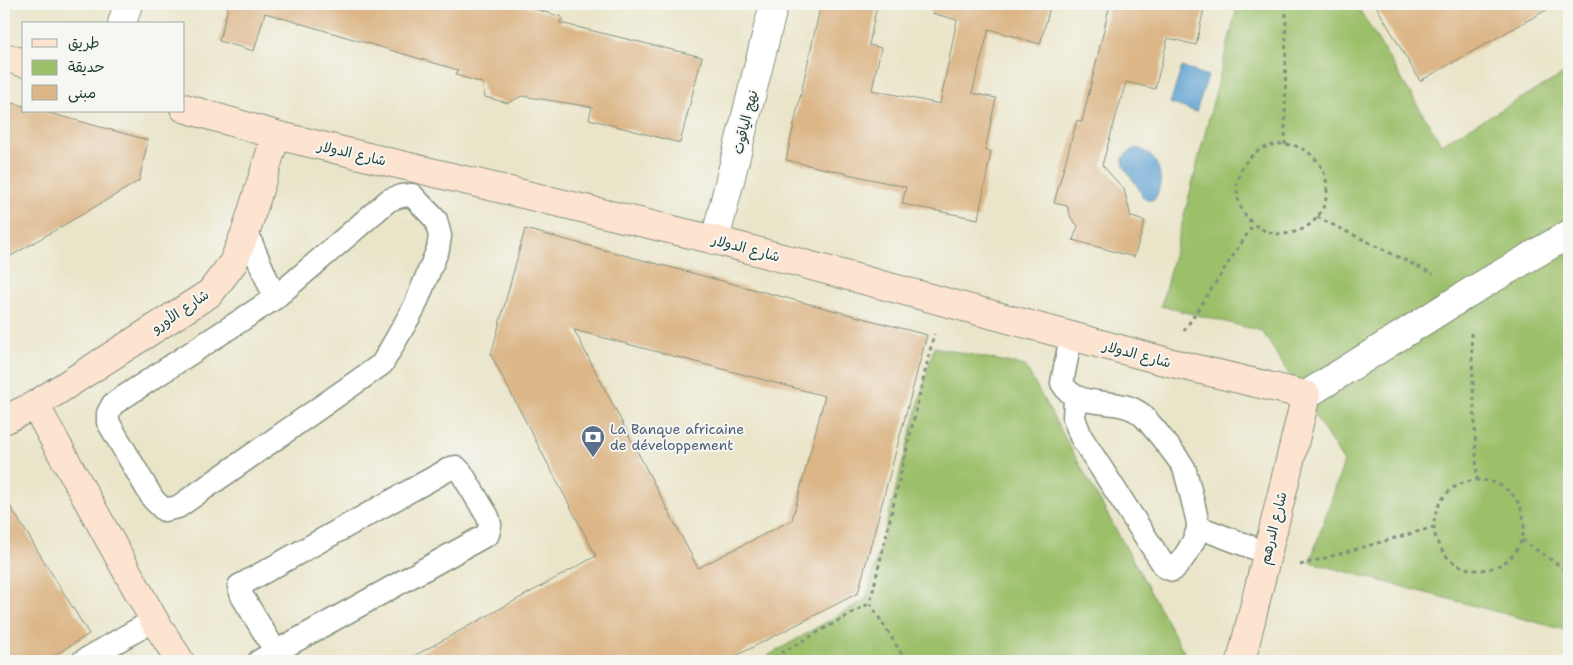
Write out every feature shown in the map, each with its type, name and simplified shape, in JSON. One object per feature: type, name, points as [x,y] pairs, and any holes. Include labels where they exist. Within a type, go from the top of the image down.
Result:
[{"type":"street","points":[[123,22],[128,4]]},
{"type":"street","name":"نهج الياقوت","points":[[715,240],[774,4]]},
{"type":"street","points":[[4,57],[22,62]]},
{"type":"street","name":"شارع الدولار","points":[[185,108],[276,135],[715,240],[1164,361],[1306,395]]},
{"type":"street","name":"شارع الأورو","points":[[4,420],[34,404],[210,293],[233,263],[246,231],[276,135]]},
{"type":"street","points":[[1306,395],[1470,292],[1569,234]]},
{"type":"street","name":"شارع الدرهم","points":[[1241,661],[1306,395]]},
{"type":"street","points":[[34,404],[154,620],[180,661]]},
{"type":"lane","points":[[412,195],[436,220],[440,236],[438,249],[414,308],[382,364],[178,507],[164,510],[153,498],[108,422],[108,413],[113,404],[275,298],[389,200],[412,195]]},
{"type":"lane","points":[[246,231],[275,298]]},
{"type":"lane","points":[[1072,336],[1062,383],[1075,398],[1125,408],[1140,414],[1184,468],[1198,527],[1182,562],[1173,570],[1166,567],[1081,437],[1074,418],[1075,398]]},
{"type":"lane","points":[[456,467],[488,517],[490,525],[488,534],[268,656],[239,586],[451,468],[456,467]]},
{"type":"lane","points":[[1198,527],[1264,564]]},
{"type":"lane","points":[[83,661],[154,620]]},
{"type":"path","points":[[1285,144],[1286,4]]},
{"type":"path","points":[[1285,144],[1310,154],[1321,168],[1327,184],[1325,202],[1317,217],[1304,229],[1287,234],[1269,233],[1253,225],[1242,212],[1237,195],[1238,177],[1246,162],[1259,150],[1285,144]]},
{"type":"path","points":[[1164,361],[1253,225]]},
{"type":"path","points":[[906,661],[870,603],[931,344],[944,303]]},
{"type":"path","points":[[1477,480],[1495,482],[1510,491],[1520,505],[1524,522],[1522,540],[1513,555],[1498,566],[1481,570],[1464,567],[1448,558],[1438,544],[1434,527],[1436,510],[1445,494],[1459,484],[1477,480]]},
{"type":"path","points":[[1264,564],[1434,527]]},
{"type":"path","points":[[1522,540],[1569,572]]},
{"type":"path","points":[[768,661],[870,603]]},
{"type":"green space","points":[[1238,4],[1356,4],[1441,144],[1569,71],[1569,631],[1310,562],[1344,462],[1262,331],[1161,306]]},
{"type":"green space","points":[[934,347],[1025,366],[1189,661],[759,661],[866,599]]},
{"type":"water","points":[[1182,67],[1208,76],[1196,112],[1170,103]]},
{"type":"water","points":[[1137,148],[1151,156],[1159,169],[1160,185],[1154,200],[1147,200],[1142,197],[1140,190],[1123,164],[1123,158]]},
{"type":"building","points":[[229,4],[517,4],[562,17],[560,23],[702,57],[680,143],[589,119],[592,107],[522,96],[508,103],[485,97],[482,83],[456,75],[458,70],[265,13],[254,51],[219,41]]},
{"type":"building","points":[[821,4],[877,4],[869,45],[881,48],[872,90],[940,104],[957,20],[932,13],[933,4],[1051,4],[1040,44],[989,29],[972,93],[996,98],[985,150],[991,152],[978,219],[902,204],[906,187],[786,160]]},
{"type":"building","points":[[1110,4],[1205,4],[1196,45],[1168,38],[1155,89],[1126,82],[1102,165],[1124,189],[1131,217],[1145,221],[1134,257],[1073,240],[1078,226],[1071,218],[1067,206],[1054,203],[1077,120],[1082,122]]},
{"type":"building","points":[[1375,4],[1557,4],[1420,81]]},
{"type":"building","points":[[4,101],[22,106],[22,112],[46,112],[148,140],[139,181],[4,260]]},
{"type":"building","name":"La Banque africaine de développement","points":[[525,229],[927,335],[858,593],[726,661],[405,661],[596,556],[491,355]],"holes":[[[574,330],[825,396],[792,520],[698,568]]]},
{"type":"building","points":[[4,496],[89,634],[45,661],[4,661]]},
{"type":"place","name":"La Banque africaine de développement","points":[[593,458]]}]
